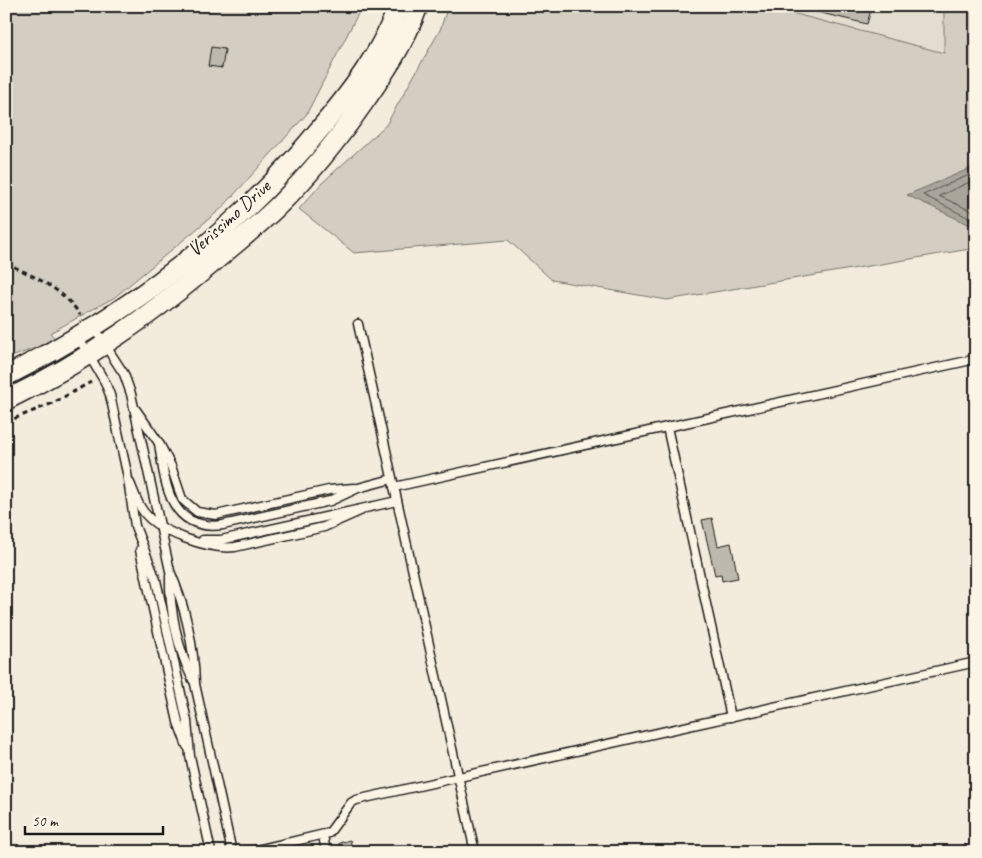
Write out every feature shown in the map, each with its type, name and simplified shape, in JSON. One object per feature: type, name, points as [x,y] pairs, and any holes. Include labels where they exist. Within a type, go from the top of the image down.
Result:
[{"type":"street","name":"Verissimo Drive","points":[[6,376],[87,332],[162,281],[228,227],[271,185],[347,97],[375,55],[398,6]]},
{"type":"street","name":"Verissimo Drive","points":[[6,400],[106,346],[165,303],[279,205],[323,158],[388,67],[418,6]]},
{"type":"lane","points":[[358,324],[475,852]]},
{"type":"lane","points":[[87,332],[106,346],[124,374],[133,403],[170,571],[180,594],[195,663],[195,684],[232,852]]},
{"type":"lane","points":[[87,332],[89,356],[105,382],[110,395],[127,474],[134,526],[156,580],[187,721],[190,756],[212,852]]},
{"type":"lane","points":[[133,403],[159,443],[171,466],[182,499],[192,509],[204,514],[216,515],[328,490],[393,483],[667,427],[976,359]]},
{"type":"lane","points":[[667,427],[731,717]]},
{"type":"lane","points":[[159,443],[163,469],[176,509],[188,520],[206,526],[224,525],[330,501],[358,488]]},
{"type":"lane","points":[[127,474],[142,510],[160,526],[177,535],[221,548],[235,547],[324,527],[362,510],[397,501]]},
{"type":"lane","points":[[248,852],[323,835],[332,830],[351,803],[356,800],[976,662]]},
{"type":"lane","points":[[323,835],[326,852]]},
{"type":"path","points":[[6,263],[46,282],[74,306],[87,332]]},
{"type":"shaded area","points":[[6,6],[362,6],[306,115],[222,208],[115,297],[50,333],[57,340],[6,359]]},
{"type":"shaded area","points":[[448,6],[765,6],[944,53],[944,6],[976,6],[976,248],[667,300],[552,280],[508,240],[354,253],[299,209],[322,183],[386,125],[440,30]]},
{"type":"shaded area","points":[[765,6],[944,6],[944,54],[891,39]]},
{"type":"water","points":[[976,166],[976,224],[968,224],[907,195]]},
{"type":"building","points":[[792,6],[872,6],[867,24]]},
{"type":"building","points":[[211,47],[225,49],[222,68],[208,66]]},
{"type":"building","points":[[712,518],[718,546],[731,543],[738,578],[722,581],[721,574],[715,575],[702,520]]},
{"type":"building","points":[[350,840],[353,852],[341,852],[339,843]]}]
